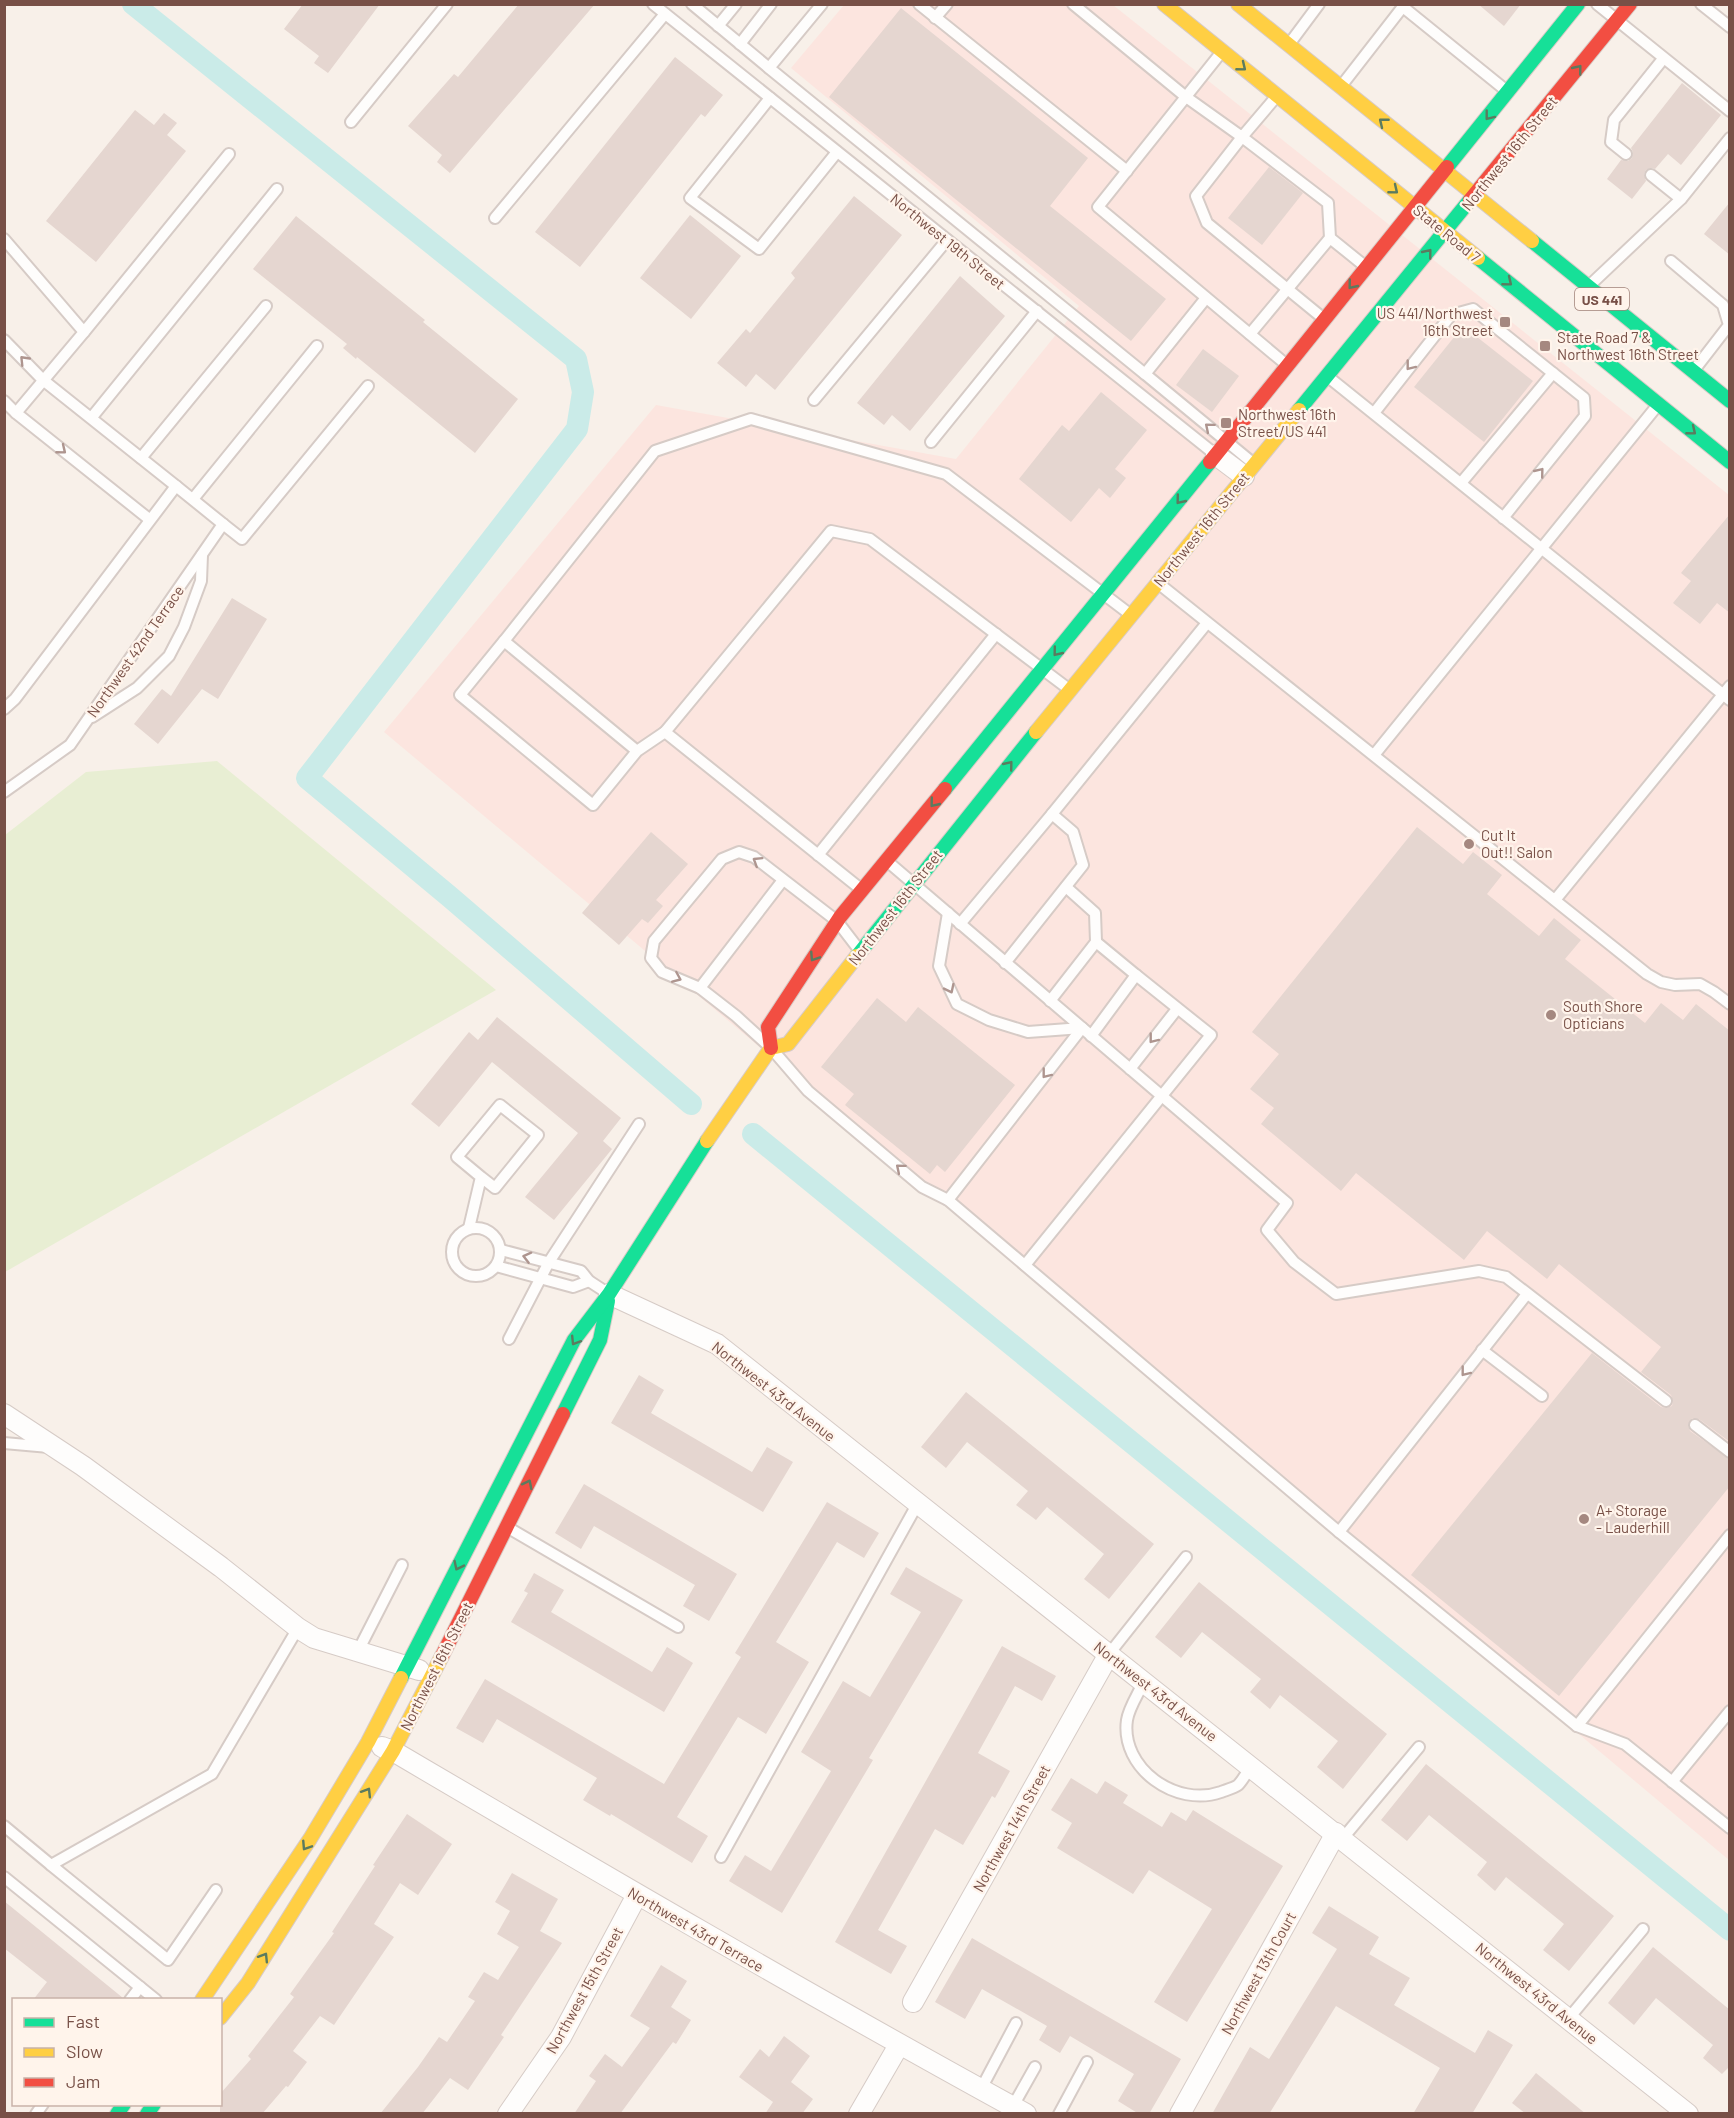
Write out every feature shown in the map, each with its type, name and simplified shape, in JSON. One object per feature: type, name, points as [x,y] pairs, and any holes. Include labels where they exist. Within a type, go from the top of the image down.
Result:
[{"type":"street","name":"State Road 7","points":[[1164,4],[1730,462]]},
{"type":"street","name":"US 441","points":[[1238,4],[1730,402]]},
{"type":"street","name":"Northwest 16th Street","points":[[216,1998],[248,1983],[393,1751],[431,1673],[574,1340],[609,1294],[695,1159],[771,1048],[788,1044],[913,884],[1131,615],[1144,572],[1222,448],[1578,4]]},
{"type":"street","name":"Northwest 16th Street","points":[[771,1048],[768,1027],[837,921],[1104,594],[1144,572],[1249,470],[1446,232],[1630,4]]},
{"type":"street","name":"Northwest 19th Street","points":[[1222,448],[1249,470]]},
{"type":"street","name":"Northwest 16th Street","points":[[216,1998],[368,1742],[407,1668],[600,1340],[609,1294]]},
{"type":"street","name":"Northwest 43rd Avenue","points":[[609,1294],[717,1344],[1688,2114]]},
{"type":"street","points":[[4,1414],[83,1466],[314,1638],[407,1668],[431,1673]]},
{"type":"street","name":"Northwest 14th Street","points":[[913,2002],[1109,1654]]},
{"type":"street","name":"Northwest 43rd Terrace","points":[[368,1742],[393,1751],[637,1895],[1020,2110]]},
{"type":"street","name":"Northwest 13th Court","points":[[1180,2114],[1340,1836]]},
{"type":"street","name":"Northwest 15th Street","points":[[508,2114],[561,2037],[637,1895]]},
{"type":"street","points":[[859,2114],[899,2044]]},
{"type":"lane","points":[[351,122],[447,4]]},
{"type":"lane","name":"Northwest 19th Street","points":[[653,4],[1037,312],[1222,448]]},
{"type":"lane","points":[[692,4],[1145,374],[1222,448]]},
{"type":"lane","points":[[718,26],[736,4]]},
{"type":"lane","points":[[740,44],[771,4]]},
{"type":"lane","points":[[769,68],[822,4]]},
{"type":"lane","points":[[919,4],[1127,171]]},
{"type":"lane","points":[[935,18],[947,4]]},
{"type":"lane","points":[[1073,4],[1186,97],[1328,204],[1330,238],[1250,334]]},
{"type":"lane","points":[[1288,45],[1319,4]]},
{"type":"lane","points":[[1597,4],[1730,111]]},
{"type":"lane","points":[[1701,4],[1730,27]]},
{"type":"lane","points":[[1340,87],[1404,6],[1508,92]]},
{"type":"lane","points":[[495,218],[665,14]]},
{"type":"lane","points":[[1222,52],[1098,207],[1288,366]]},
{"type":"lane","points":[[1626,154],[1611,141],[1614,120],[1663,59]]},
{"type":"lane","points":[[1277,96],[1196,196],[1207,223],[1324,320]]},
{"type":"lane","points":[[770,98],[690,198],[759,249],[837,152]]},
{"type":"lane","points":[[1588,287],[1681,199],[1730,138]]},
{"type":"lane","points":[[16,413],[229,154]]},
{"type":"lane","points":[[1651,175],[1681,199]]},
{"type":"lane","points":[[92,417],[277,189]]},
{"type":"lane","points":[[1330,238],[1366,267]]},
{"type":"lane","points":[[4,239],[84,332]]},
{"type":"lane","points":[[814,400],[947,240]]},
{"type":"lane","points":[[1671,261],[1723,305],[1729,325],[1693,372]]},
{"type":"lane","points":[[1145,374],[1206,298]]},
{"type":"lane","points":[[141,458],[266,306]]},
{"type":"lane","points":[[1374,413],[1451,315],[1473,309],[1584,398],[1585,416],[1503,518]]},
{"type":"lane","points":[[932,442],[1037,312]]},
{"type":"lane","points":[[4,340],[43,380],[242,539],[368,386]]},
{"type":"lane","points":[[193,499],[317,346]]},
{"type":"lane","points":[[1461,483],[1552,373]]},
{"type":"lane","points":[[1327,376],[1503,518],[1727,693],[1555,900]]},
{"type":"lane","points":[[4,401],[149,519]]},
{"type":"lane","points":[[1374,755],[1659,404]]},
{"type":"lane","points":[[1070,690],[870,539],[831,531],[665,732],[637,751],[593,804],[460,695],[655,451],[751,419],[946,474],[1131,615]]},
{"type":"lane","points":[[4,709],[15,699],[176,486]]},
{"type":"lane","name":"Northwest 42nd Terrace","points":[[4,792],[70,745],[223,524]]},
{"type":"lane","points":[[87,720],[137,688],[169,656],[184,627],[201,580],[202,554]]},
{"type":"lane","points":[[1144,572],[1647,974],[1661,982],[1675,985],[1700,984],[1730,1004]]},
{"type":"lane","points":[[960,924],[1207,623]]},
{"type":"lane","points":[[818,855],[996,634]]},
{"type":"lane","points":[[504,641],[637,751]]},
{"type":"lane","points":[[665,732],[862,890]]},
{"type":"lane","points":[[1005,963],[1083,865],[1073,832],[1052,814]]},
{"type":"lane","points":[[861,951],[837,921],[754,857],[739,852],[722,859],[654,941],[651,958],[662,972],[700,988],[771,1048],[808,1091],[922,1187],[948,1200],[1339,1532],[1577,1726],[1625,1744],[1730,1828]]},
{"type":"lane","points":[[886,861],[1287,1203],[1267,1230],[1294,1262],[1336,1294],[1479,1271],[1506,1277],[1666,1401]]},
{"type":"lane","points":[[700,988],[783,880]]},
{"type":"lane","points":[[1050,1001],[1096,942],[1095,913],[1066,887]]},
{"type":"lane","points":[[948,913],[939,966],[957,1004],[989,1020],[1028,1032],[1082,1028]]},
{"type":"lane","points":[[1025,1265],[1211,1035],[1096,942]]},
{"type":"lane","points":[[1091,1036],[1136,975]]},
{"type":"lane","points":[[1130,1069],[1177,1009]]},
{"type":"lane","points":[[948,1200],[1082,1028]]},
{"type":"lane","points":[[500,1105],[538,1135],[495,1188],[481,1177],[457,1157],[500,1105]]},
{"type":"lane","points":[[509,1339],[549,1262],[639,1124]]},
{"type":"lane","points":[[469,1228],[481,1177]]},
{"type":"lane","points":[[478,1227],[494,1234],[501,1250],[500,1259],[490,1272],[474,1276],[459,1269],[452,1255],[452,1246],[462,1232],[469,1228],[478,1227]]},
{"type":"lane","points":[[501,1250],[581,1271],[589,1281],[609,1294]]},
{"type":"lane","points":[[496,1266],[573,1287],[589,1281]]},
{"type":"lane","points":[[1339,1532],[1527,1293]]},
{"type":"lane","points":[[1482,1350],[1542,1396]]},
{"type":"lane","points":[[1695,1425],[1730,1452]]},
{"type":"lane","points":[[4,1443],[55,1448]]},
{"type":"lane","points":[[721,1857],[918,1503]]},
{"type":"lane","points":[[495,1520],[678,1627]]},
{"type":"lane","points":[[1577,1726],[1730,1535]]},
{"type":"lane","points":[[1109,1654],[1186,1557]]},
{"type":"lane","points":[[358,1651],[402,1565]]},
{"type":"lane","points":[[51,1865],[212,1774],[298,1628]]},
{"type":"lane","points":[[1144,1682],[1127,1718],[1128,1744],[1142,1769],[1164,1788],[1195,1796],[1215,1794],[1237,1786],[1251,1766]]},
{"type":"lane","points":[[1672,1782],[1730,1711]]},
{"type":"lane","points":[[1340,1836],[1419,1747]]},
{"type":"lane","points":[[4,1826],[168,1960],[216,1890]]},
{"type":"lane","points":[[4,1876],[154,1998]]},
{"type":"lane","points":[[1569,2018],[1643,1929]]},
{"type":"lane","points":[[132,1998],[140,1987]]},
{"type":"lane","points":[[981,2089],[1016,2023]]},
{"type":"lane","points":[[1059,2114],[1088,2062]]},
{"type":"lane","points":[[1020,2110],[1035,2067]]},
{"type":"shaded area","points":[[844,5],[1113,5],[1729,495],[1729,1860],[384,732],[656,405],[956,459],[1079,306],[791,68]]},
{"type":"green space","points":[[217,761],[496,990],[5,1272],[5,835],[86,772]]},
{"type":"building","points":[[303,4],[380,4],[328,73],[314,63],[319,56],[284,29]]},
{"type":"building","points":[[519,4],[595,4],[450,173],[437,162],[442,155],[408,126],[454,74],[458,77]]},
{"type":"building","points":[[1478,4],[1521,4],[1504,26]]},
{"type":"building","points":[[901,8],[1088,158],[1050,206],[1166,299],[1131,341],[829,97]]},
{"type":"building","points":[[675,57],[723,95],[705,117],[701,114],[580,267],[535,232]]},
{"type":"building","points":[[1682,83],[1721,115],[1681,165],[1668,154],[1655,169],[1646,170],[1644,174],[1646,181],[1632,199],[1607,179],[1621,160],[1628,161],[1632,158],[1631,148]]},
{"type":"building","points":[[135,110],[154,125],[164,113],[177,123],[167,135],[186,151],[96,262],[46,221]]},
{"type":"building","points":[[1269,167],[1303,193],[1262,245],[1228,218]]},
{"type":"building","points":[[854,196],[902,235],[775,390],[756,374],[746,387],[717,363],[746,329],[750,333],[795,278],[791,273]]},
{"type":"building","points":[[1730,202],[1730,255],[1704,234]]},
{"type":"building","points":[[690,215],[741,256],[691,319],[640,278]]},
{"type":"building","points":[[296,216],[425,320],[423,322],[518,399],[475,453],[357,357],[356,359],[343,348],[347,344],[253,269]]},
{"type":"building","points":[[960,276],[1005,316],[910,431],[892,415],[884,425],[857,403]]},
{"type":"building","points":[[1463,326],[1533,381],[1484,442],[1414,387]]},
{"type":"building","points":[[1203,349],[1239,376],[1212,412],[1176,385]]},
{"type":"building","points":[[1101,392],[1147,430],[1115,469],[1126,478],[1110,498],[1099,488],[1071,522],[1019,479],[1062,425],[1069,431]]},
{"type":"building","points":[[1730,514],[1730,613],[1717,603],[1700,624],[1673,603],[1691,581],[1681,573]]},
{"type":"building","points":[[232,598],[267,619],[218,699],[202,689],[158,744],[134,724],[162,689],[171,696]]},
{"type":"building","points":[[1417,827],[1463,864],[1473,852],[1502,875],[1487,894],[1539,936],[1554,918],[1581,940],[1565,959],[1645,1023],[1661,1003],[1683,1020],[1696,1004],[1730,1031],[1730,1442],[1699,1419],[1692,1418],[1688,1425],[1690,1431],[1730,1459],[1730,1486],[1559,1696],[1411,1575],[1592,1353],[1661,1407],[1672,1406],[1671,1395],[1641,1372],[1661,1347],[1559,1264],[1547,1279],[1487,1231],[1464,1260],[1356,1173],[1341,1191],[1261,1124],[1274,1108],[1250,1089],[1279,1054],[1252,1032]]},
{"type":"building","points":[[651,832],[688,864],[656,900],[663,906],[648,923],[642,919],[619,945],[582,913]]},
{"type":"building","points":[[877,998],[906,1022],[918,1007],[1015,1085],[945,1172],[937,1165],[930,1174],[845,1105],[854,1094],[821,1067]]},
{"type":"building","points":[[497,1017],[621,1118],[603,1141],[612,1149],[554,1220],[525,1197],[578,1133],[492,1062],[439,1127],[411,1104],[469,1032],[478,1040]]},
{"type":"building","points":[[639,1375],[664,1390],[651,1413],[752,1472],[767,1447],[793,1462],[763,1512],[611,1423]]},
{"type":"building","points":[[966,1392],[1154,1544],[1109,1599],[1084,1579],[1104,1554],[1047,1507],[1036,1520],[1016,1505],[1028,1491],[967,1442],[946,1468],[921,1447]]},
{"type":"building","points":[[584,1484],[737,1574],[709,1621],[683,1606],[695,1585],[594,1526],[581,1549],[555,1533]]},
{"type":"building","points":[[827,1502],[879,1533],[864,1558],[837,1542],[776,1642],[809,1662],[766,1734],[738,1717],[677,1817],[708,1836],[692,1863],[611,1814],[610,1816],[583,1800],[597,1778],[497,1719],[483,1743],[456,1728],[485,1679],[664,1784],[741,1657],[735,1653]]},
{"type":"building","points":[[906,1567],[963,1600],[869,1758],[873,1760],[782,1913],[729,1881],[745,1855],[771,1871],[831,1771],[801,1752],[843,1681],[870,1697],[921,1612],[890,1594]]},
{"type":"building","points":[[534,1573],[564,1590],[551,1612],[652,1672],[667,1647],[693,1663],[664,1712],[511,1622],[528,1593],[524,1591]]},
{"type":"building","points":[[1199,1582],[1387,1734],[1343,1789],[1317,1767],[1338,1741],[1280,1695],[1270,1709],[1250,1692],[1261,1679],[1202,1632],[1181,1658],[1155,1637]]},
{"type":"building","points":[[1002,1646],[1056,1676],[1042,1701],[1015,1686],[978,1753],[1010,1771],[995,1798],[992,1796],[963,1845],[935,1829],[878,1930],[907,1946],[891,1974],[835,1942]]},
{"type":"building","points":[[1426,1764],[1614,1916],[1569,1971],[1543,1950],[1564,1924],[1506,1877],[1495,1891],[1477,1875],[1487,1862],[1429,1815],[1407,1841],[1381,1820]]},
{"type":"building","points":[[1071,1778],[1097,1794],[1105,1781],[1128,1795],[1123,1803],[1162,1827],[1171,1812],[1186,1821],[1193,1810],[1283,1866],[1187,2022],[1154,2002],[1212,1909],[1149,1870],[1133,1894],[1057,1848],[1072,1823],[1051,1810]]},
{"type":"building","points":[[407,1814],[452,1844],[418,1895],[400,1883],[374,1924],[394,1937],[334,2025],[320,2016],[293,2051],[307,2062],[288,2087],[286,2086],[262,2114],[220,2114],[222,2092],[251,2059],[248,2056],[294,1997],[290,1994],[334,1933],[332,1932],[375,1866],[373,1865]]},
{"type":"building","points":[[512,1873],[558,1899],[540,1931],[562,1943],[501,2035],[504,2037],[468,2090],[450,2078],[422,2114],[380,2114],[439,2037],[447,2042],[475,2001],[468,1997],[484,1972],[498,1980],[519,1947],[497,1934],[510,1911],[495,1902]]},
{"type":"building","points":[[4,1901],[123,1998],[35,1998],[47,1982],[4,1948]]},
{"type":"building","points":[[1329,1906],[1379,1937],[1369,1954],[1410,1978],[1394,2005],[1475,2053],[1488,2030],[1513,2045],[1472,2114],[1413,2114],[1440,2068],[1336,2006],[1269,2114],[1212,2114],[1250,2047],[1269,2059],[1337,1949],[1312,1933]]},
{"type":"building","points":[[972,1938],[1181,2059],[1149,2114],[1139,2114],[1118,2101],[1134,2074],[1070,2036],[1060,2053],[1039,2040],[1047,2026],[982,1989],[965,2019],[935,2002]]},
{"type":"building","points":[[1653,1947],[1730,2010],[1730,2066],[1722,2074],[1703,2058],[1713,2045],[1656,1998],[1634,2025],[1608,2003]]},
{"type":"building","points":[[661,1965],[687,1981],[671,2007],[691,2020],[676,2044],[673,2042],[620,2114],[574,2114],[596,2081],[589,2076],[605,2054],[622,2067],[650,2028],[630,2016]]},
{"type":"building","points":[[784,2036],[810,2056],[791,2082],[813,2099],[802,2114],[765,2114],[773,2102],[739,2077],[760,2049],[769,2057]]},
{"type":"building","points":[[1536,2073],[1586,2114],[1526,2114],[1512,2103]]},
{"type":"waterway","points":[[133,4],[576,359],[583,392],[577,429],[307,778],[450,897],[691,1104]]},
{"type":"waterway","points":[[753,1134],[1730,1930]]},
{"type":"traffic: fast","points":[[1447,167],[1578,4]]},
{"type":"traffic: fast","points":[[1299,410],[1470,200]]},
{"type":"traffic: fast","points":[[1532,241],[1730,401]]},
{"type":"traffic: fast","points":[[1478,258],[1730,462]]},
{"type":"traffic: fast","points":[[945,789],[1210,462]]},
{"type":"traffic: fast","points":[[857,956],[1036,732]]},
{"type":"traffic: fast","points":[[401,1678],[574,1340],[609,1294],[707,1141]]},
{"type":"traffic: fast","points":[[563,1414],[600,1340],[608,1301]]},
{"type":"traffic: fast","points":[[117,2114],[123,2106]]},
{"type":"traffic: fast","points":[[147,2114],[153,2106]]},
{"type":"traffic: slow","points":[[1164,4],[1478,258]]},
{"type":"traffic: slow","points":[[1238,4],[1532,241]]},
{"type":"traffic: slow","points":[[1036,732],[1299,410]]},
{"type":"traffic: slow","points":[[707,1141],[771,1048],[788,1044],[857,956]]},
{"type":"traffic: slow","points":[[222,2016],[248,1983],[393,1751],[442,1656]]},
{"type":"traffic: slow","points":[[203,1998],[310,1839],[368,1742],[401,1678]]},
{"type":"traffic: jam","points":[[1470,200],[1630,4]]},
{"type":"traffic: jam","points":[[1210,462],[1447,167]]},
{"type":"traffic: jam","points":[[771,1048],[768,1027],[840,917],[945,789]]},
{"type":"traffic: jam","points":[[442,1656],[563,1414]]},
{"type":"place","name":"US 441/Northwest 16th Street","points":[[1505,322]]},
{"type":"place","name":"State Road 7 & Northwest 16th Street","points":[[1545,346]]},
{"type":"place","name":"Northwest 16th Street/US 441","points":[[1226,423]]},
{"type":"place","name":"Cut It Out!! Salon","points":[[1469,844]]},
{"type":"place","name":"South Shore Opticians","points":[[1551,1015]]},
{"type":"place","name":"A+ Storage - Lauderhill","points":[[1584,1519]]}]
